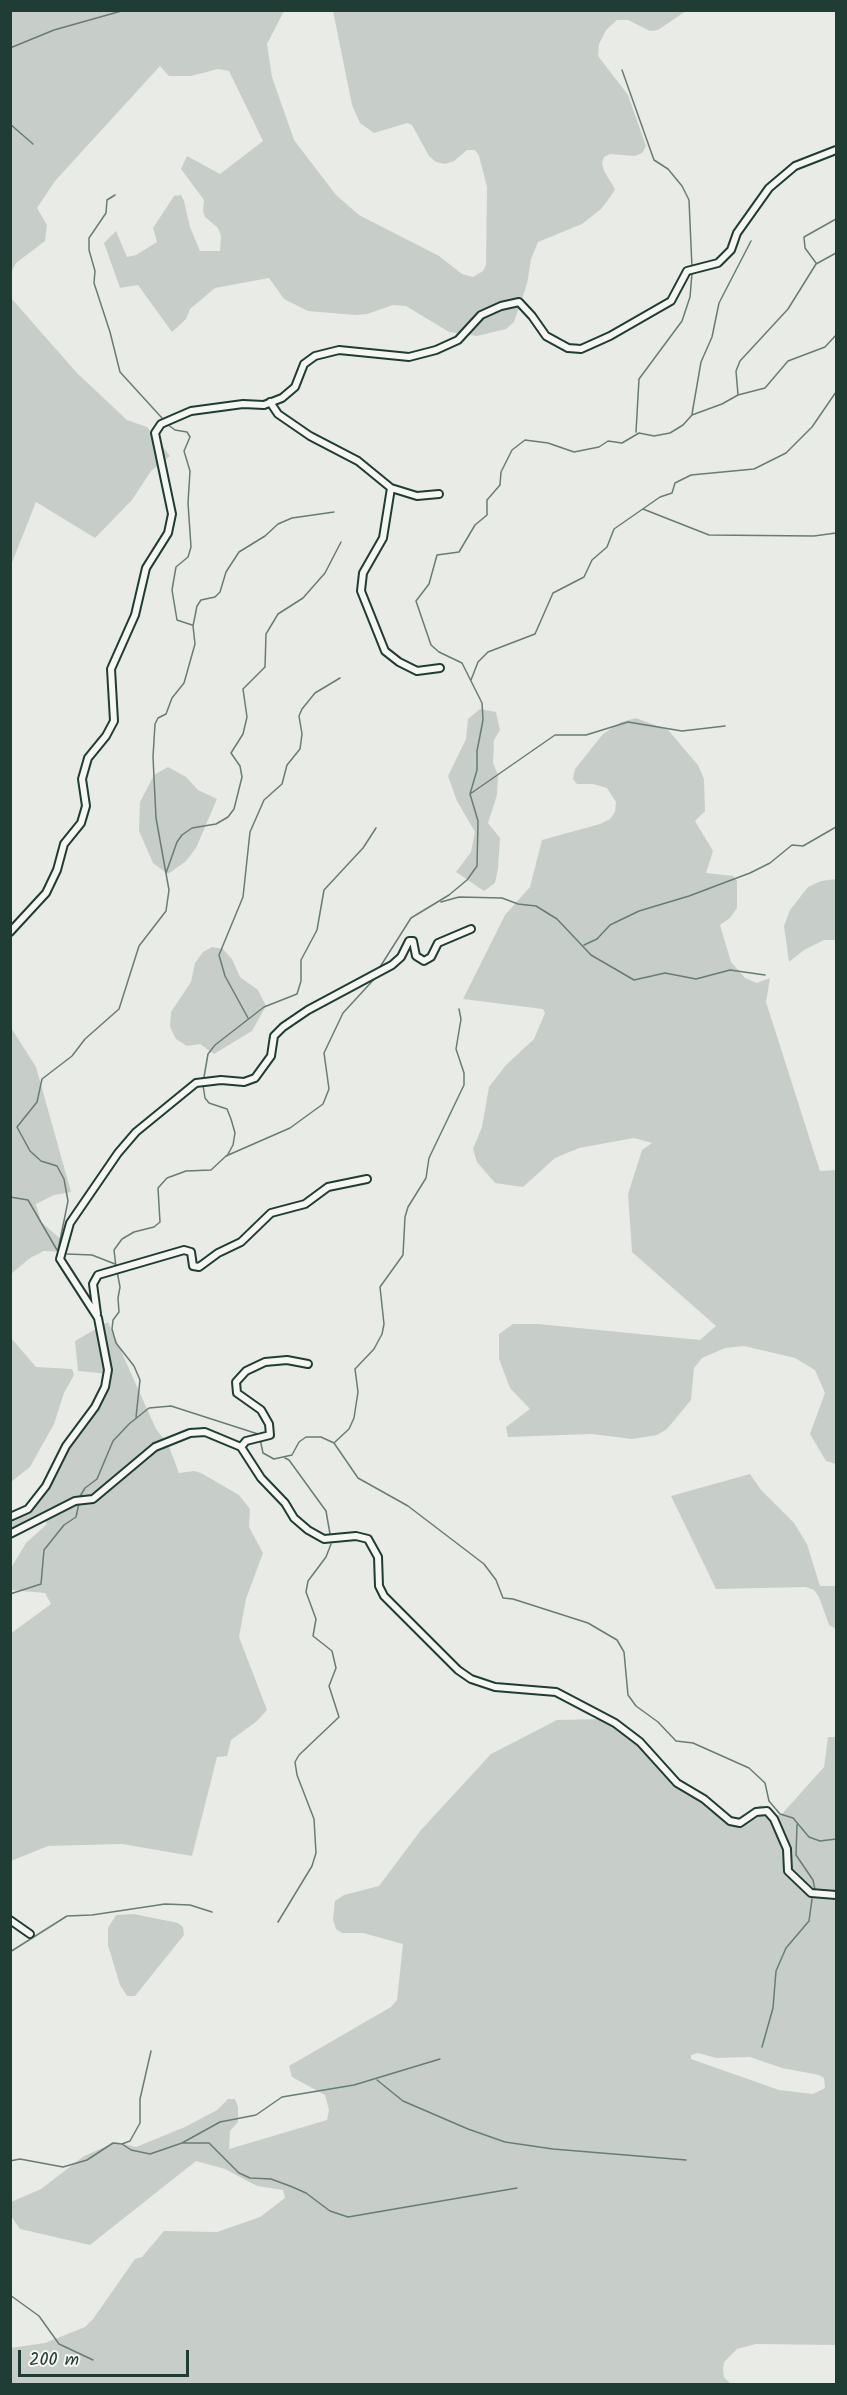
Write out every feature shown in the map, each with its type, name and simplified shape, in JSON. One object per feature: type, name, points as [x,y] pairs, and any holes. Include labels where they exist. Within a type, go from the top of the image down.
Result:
[{"type":"street","points":[[10,932],[46,893],[57,870],[64,844],[81,823],[86,806],[82,779],[88,758],[106,736],[114,721],[111,669],[135,615],[146,568],[168,533],[172,514],[155,433],[157,428],[191,411],[282,399],[295,387],[304,364],[315,356],[339,350],[409,357],[436,351],[458,340],[482,315],[501,306],[519,302],[546,336],[568,348],[581,349],[671,301],[687,271],[718,263],[731,250],[737,233],[769,188],[795,166],[837,150]]},
{"type":"street","points":[[270,402],[279,414],[310,436],[358,461],[391,488],[417,496],[439,494]]},
{"type":"street","points":[[391,488],[383,538],[363,573],[361,591],[385,651],[399,662],[417,671],[440,668]]},
{"type":"street","points":[[98,1318],[60,1259],[63,1243],[80,1208],[136,1132],[196,1083],[221,1080],[244,1082],[255,1078],[271,1056],[274,1036],[283,1027],[308,1010],[392,965],[401,957],[409,940],[413,941],[417,956],[424,961],[431,957],[438,943],[471,929]]},
{"type":"street","points":[[10,1517],[28,1509],[40,1494],[66,1446],[95,1407],[105,1388],[108,1370],[93,1293],[94,1280],[98,1275],[184,1250],[191,1252],[193,1266],[199,1267],[218,1252],[241,1242],[271,1213],[305,1204],[328,1187],[367,1179]]},
{"type":"street","points":[[242,1447],[246,1441],[270,1435],[269,1424],[261,1410],[237,1393],[236,1382],[246,1371],[265,1362],[287,1360],[308,1364]]},
{"type":"street","points":[[10,1534],[75,1501],[93,1499],[155,1447],[190,1433],[205,1432],[242,1447],[261,1478],[285,1503],[294,1518],[308,1530],[324,1539],[356,1536],[368,1539],[378,1557],[379,1586],[384,1596],[459,1670],[471,1679],[495,1687],[556,1692],[615,1723],[640,1742],[677,1783],[704,1799],[730,1821],[740,1823],[756,1812],[767,1811],[774,1819],[787,1849],[788,1871],[811,1893],[837,1895]]},
{"type":"street","points":[[10,1920],[30,1934]]},
{"type":"shaded area","points":[[10,11],[284,11],[267,44],[272,77],[294,140],[336,195],[359,215],[439,256],[462,274],[473,277],[483,271],[486,265],[487,187],[479,156],[475,150],[467,150],[454,161],[445,164],[436,162],[429,156],[412,125],[407,123],[374,133],[360,123],[352,105],[333,11],[686,11],[658,30],[650,31],[628,20],[617,20],[606,30],[599,44],[598,56],[628,95],[646,146],[642,153],[635,156],[610,154],[604,157],[602,163],[604,171],[615,189],[611,196],[601,209],[582,224],[538,242],[531,259],[527,284],[514,322],[506,329],[477,336],[449,332],[406,306],[393,305],[367,314],[355,315],[308,311],[284,299],[269,278],[215,288],[190,309],[186,319],[172,332],[138,285],[120,288],[104,243],[116,231],[127,257],[136,255],[157,242],[153,228],[174,196],[181,195],[184,201],[190,227],[200,251],[220,251],[221,236],[218,228],[205,217],[204,200],[181,169],[187,156],[220,174],[263,141],[229,71],[218,69],[191,76],[169,76],[160,66],[55,181],[37,208],[47,225],[45,241],[16,263],[11,272]]},
{"type":"shaded area","points":[[11,298],[77,373],[127,420],[147,427],[170,456],[151,471],[132,500],[95,538],[36,502],[11,565]]},
{"type":"shaded area","points":[[480,709],[496,712],[500,730],[494,740],[493,763],[498,775],[497,795],[488,823],[500,838],[498,868],[495,883],[484,891],[456,872],[471,852],[475,832],[457,801],[448,776],[466,739],[468,719]]},
{"type":"shaded area","points":[[636,718],[668,730],[698,765],[704,779],[705,811],[695,821],[713,851],[706,873],[733,876],[737,881],[737,908],[730,918],[720,925],[731,962],[745,978],[757,983],[770,978],[766,1002],[820,1171],[836,1170],[836,1464],[826,1461],[810,1434],[825,1393],[815,1370],[795,1358],[744,1346],[725,1348],[702,1358],[694,1368],[691,1400],[667,1429],[657,1435],[632,1439],[592,1434],[508,1437],[506,1427],[530,1409],[510,1388],[499,1359],[499,1334],[513,1324],[538,1324],[700,1340],[716,1326],[632,1252],[628,1194],[642,1150],[652,1143],[634,1138],[579,1148],[555,1158],[523,1187],[495,1183],[477,1162],[473,1149],[482,1127],[489,1087],[506,1065],[534,1039],[545,1013],[543,1009],[463,999],[505,915],[530,887],[542,840],[600,824],[610,819],[615,812],[616,802],[607,788],[593,784],[577,784],[573,779],[575,769],[603,734],[621,722]]},
{"type":"shaded area","points":[[168,767],[186,777],[198,790],[217,799],[196,848],[186,861],[168,874],[153,863],[139,831],[140,802],[154,775]]},
{"type":"shaded area","points":[[836,879],[836,940],[824,940],[804,950],[789,962],[784,926],[790,910],[808,887],[821,881]]},
{"type":"shaded area","points":[[212,947],[223,949],[232,959],[240,977],[258,990],[266,1006],[252,1031],[214,1054],[200,1044],[187,1046],[176,1039],[170,1027],[171,1012],[191,982],[195,963],[203,952]]},
{"type":"shaded area","points":[[10,1026],[36,1067],[71,1192],[54,1195],[36,1204],[41,1222],[63,1241],[60,1252],[44,1251],[30,1258],[11,1274]]},
{"type":"shaded area","points":[[108,1322],[156,1429],[168,1444],[179,1473],[194,1471],[201,1473],[239,1495],[250,1509],[249,1527],[263,1553],[246,1599],[239,1637],[267,1710],[257,1721],[231,1740],[227,1756],[217,1757],[192,1856],[122,1844],[48,1846],[11,1861],[10,1634],[51,1604],[45,1593],[11,1590],[11,1568],[26,1543],[47,1524],[44,1519],[11,1533],[11,1517],[40,1496],[103,1392],[109,1374],[78,1371],[75,1341]]},
{"type":"shaded area","points":[[11,1338],[36,1367],[72,1369],[74,1375],[64,1393],[54,1424],[30,1467],[11,1482]]},
{"type":"shaded area","points":[[750,1474],[761,1490],[794,1523],[807,1544],[820,1586],[836,1586],[836,1629],[829,1625],[819,1597],[814,1590],[806,1587],[716,1589],[671,1496]]},
{"type":"shaded area","points":[[601,1719],[624,1730],[649,1753],[676,1786],[733,1820],[761,1805],[775,1815],[781,1815],[824,1767],[828,1737],[836,1737],[836,2345],[756,2344],[737,2349],[724,2362],[724,2377],[731,2384],[11,2384],[10,2348],[45,2343],[85,2327],[135,2259],[142,2257],[164,2231],[217,2232],[260,2217],[285,2198],[283,2190],[257,2186],[225,2169],[196,2161],[90,2245],[20,2229],[11,2216],[11,2202],[41,2189],[84,2156],[116,2142],[136,2147],[185,2127],[217,2110],[228,2099],[235,2099],[238,2107],[238,2122],[230,2131],[229,2149],[327,2120],[329,2110],[325,2095],[292,2077],[289,2066],[391,2007],[397,2000],[403,1944],[363,1933],[342,1933],[336,1929],[333,1919],[335,1901],[344,1895],[379,1886],[421,1830],[491,1754],[557,1720]],"holes":[[[698,2053],[716,2058],[750,2057],[782,2068],[819,2075],[824,2078],[825,2088],[813,2094],[779,2090],[691,2059],[691,2055]]]},
{"type":"shaded area","points":[[134,1914],[178,1923],[183,1927],[184,1935],[135,1996],[127,1996],[120,1985],[108,1945],[108,1928],[116,1915]]},
{"type":"waterway","points":[[10,48],[54,30],[125,10]]},
{"type":"waterway","points":[[622,70],[654,160],[668,169],[682,186],[689,200],[692,268]]},
{"type":"waterway","points":[[10,124],[33,144]]},
{"type":"waterway","points":[[115,195],[107,200],[106,213],[89,238],[89,250],[95,271],[94,283],[120,372],[162,418]]},
{"type":"waterway","points":[[816,263],[805,248],[804,237],[836,219]]},
{"type":"waterway","points":[[692,414],[701,362],[712,337],[719,303],[751,241]]},
{"type":"waterway","points":[[738,395],[736,371],[740,361],[788,309],[816,264],[836,253]]},
{"type":"waterway","points":[[636,432],[639,379],[682,321],[690,297],[692,273]]},
{"type":"waterway","points":[[380,967],[411,918],[449,895],[467,880],[477,866],[478,821],[470,794],[477,770],[477,751],[483,720],[482,703],[462,663],[439,652],[431,645],[416,601],[429,584],[437,555],[459,552],[475,525],[487,515],[487,500],[500,485],[501,472],[512,450],[525,440],[548,443],[574,452],[599,447],[608,441],[622,443],[639,433],[654,436],[670,433],[683,425],[692,415],[722,404],[738,395],[765,388],[788,361],[825,347],[836,335]]},
{"type":"waterway","points":[[471,680],[478,662],[488,652],[535,634],[553,593],[584,577],[592,560],[607,547],[614,529],[660,497],[672,493],[675,483],[691,475],[754,469],[786,453],[812,427],[836,392]]},
{"type":"waterway","points":[[167,424],[175,430],[187,432],[190,437],[184,451],[190,471],[188,503],[191,547],[188,557],[176,567],[172,590],[177,620],[192,625]]},
{"type":"waterway","points":[[643,509],[709,535],[814,536],[836,533]]},
{"type":"waterway","points":[[58,1250],[68,1201],[64,1179],[57,1166],[41,1161],[30,1151],[17,1127],[37,1102],[42,1079],[72,1056],[85,1039],[119,1009],[139,946],[166,911],[169,890],[156,818],[153,757],[155,724],[158,718],[166,714],[172,698],[184,683],[195,644],[193,626],[197,606],[201,600],[215,597],[220,592],[226,572],[239,552],[265,536],[278,524],[292,518],[334,512]]},
{"type":"waterway","points":[[166,873],[177,842],[182,835],[192,828],[216,824],[228,817],[234,809],[242,777],[240,766],[231,753],[243,734],[247,717],[243,689],[265,667],[266,634],[278,614],[303,598],[325,573],[341,542]]},
{"type":"waterway","points":[[248,1018],[225,976],[219,955],[243,897],[250,832],[264,800],[282,784],[287,765],[300,749],[302,734],[299,716],[302,709],[315,693],[340,678]]},
{"type":"waterway","points":[[470,794],[555,735],[586,735],[628,722],[682,731],[725,726]]},
{"type":"waterway","points":[[584,945],[597,939],[610,925],[639,911],[689,896],[750,873],[770,863],[792,845],[803,846],[836,827]]},
{"type":"waterway","points":[[204,1077],[208,1054],[215,1045],[264,1007],[297,994],[301,981],[301,960],[317,930],[324,890],[363,848],[376,828]]},
{"type":"waterway","points":[[441,902],[459,897],[502,898],[518,904],[536,906],[557,919],[591,955],[634,980],[665,973],[696,979],[730,970],[765,975]]},
{"type":"waterway","points":[[116,1267],[114,1250],[122,1239],[134,1232],[154,1227],[160,1222],[158,1188],[167,1178],[186,1171],[211,1170],[226,1156],[290,1128],[323,1104],[329,1089],[324,1053],[343,1013],[377,976]]},
{"type":"waterway","points":[[335,1442],[349,1429],[354,1418],[358,1392],[355,1369],[374,1349],[382,1334],[384,1324],[380,1287],[403,1255],[405,1217],[408,1207],[426,1178],[429,1158],[464,1085],[464,1073],[456,1049],[461,1019],[459,1009]]},
{"type":"waterway","points":[[203,1085],[205,1098],[209,1103],[227,1109],[231,1119],[235,1133],[233,1145],[227,1156]]},
{"type":"waterway","points":[[10,1197],[28,1200],[57,1250]]},
{"type":"waterway","points":[[67,1254],[92,1255],[115,1264]]},
{"type":"waterway","points":[[117,1271],[120,1287],[119,1312],[113,1320],[112,1329],[116,1343],[134,1366],[140,1380],[136,1417]]},
{"type":"waterway","points":[[79,1498],[85,1488],[97,1479],[113,1441],[149,1408],[171,1406],[258,1434]]},
{"type":"waterway","points":[[260,1439],[263,1453],[274,1459],[292,1455],[299,1442],[306,1437],[321,1437],[334,1443],[358,1478],[408,1506],[484,1564],[496,1580],[503,1598],[513,1599],[588,1623],[617,1640],[624,1652],[628,1695],[636,1706],[658,1722],[676,1741],[693,1743],[749,1768],[765,1783],[769,1801],[780,1814],[793,1818],[809,1837],[820,1841],[836,1839]]},
{"type":"waterway","points":[[285,1458],[289,1460],[326,1511],[330,1534]]},
{"type":"waterway","points":[[10,1594],[41,1584],[44,1550],[64,1525],[76,1517],[79,1503]]},
{"type":"waterway","points":[[278,1922],[312,1866],[316,1853],[314,1819],[297,1775],[295,1762],[299,1755],[339,1717],[329,1686],[336,1668],[332,1651],[313,1636],[316,1619],[306,1592],[308,1581],[326,1557],[331,1544]]},
{"type":"waterway","points":[[797,1825],[796,1855],[813,1880],[815,1890]]},
{"type":"waterway","points":[[762,2047],[773,2008],[776,1971],[786,1948],[809,1921],[812,1899]]},
{"type":"waterway","points":[[10,1952],[67,1916],[92,1915],[165,1904],[190,1905],[212,1912]]},
{"type":"waterway","points":[[10,1973],[10,1993]]},
{"type":"waterway","points":[[10,2161],[20,2159],[63,2167],[87,2160],[113,2143],[122,2144],[130,2141],[140,2123],[140,2099],[151,2051]]},
{"type":"waterway","points":[[122,2144],[131,2150],[150,2154],[182,2143],[220,2122],[256,2115],[282,2097],[354,2085],[440,2059]]},
{"type":"waterway","points":[[377,2080],[403,2101],[505,2142],[553,2149],[686,2160]]},
{"type":"waterway","points":[[182,2143],[209,2143],[239,2173],[250,2178],[271,2179],[290,2186],[306,2193],[330,2211],[348,2217],[517,2188]]},
{"type":"waterway","points":[[10,2295],[39,2316],[59,2344],[93,2360]]}]
